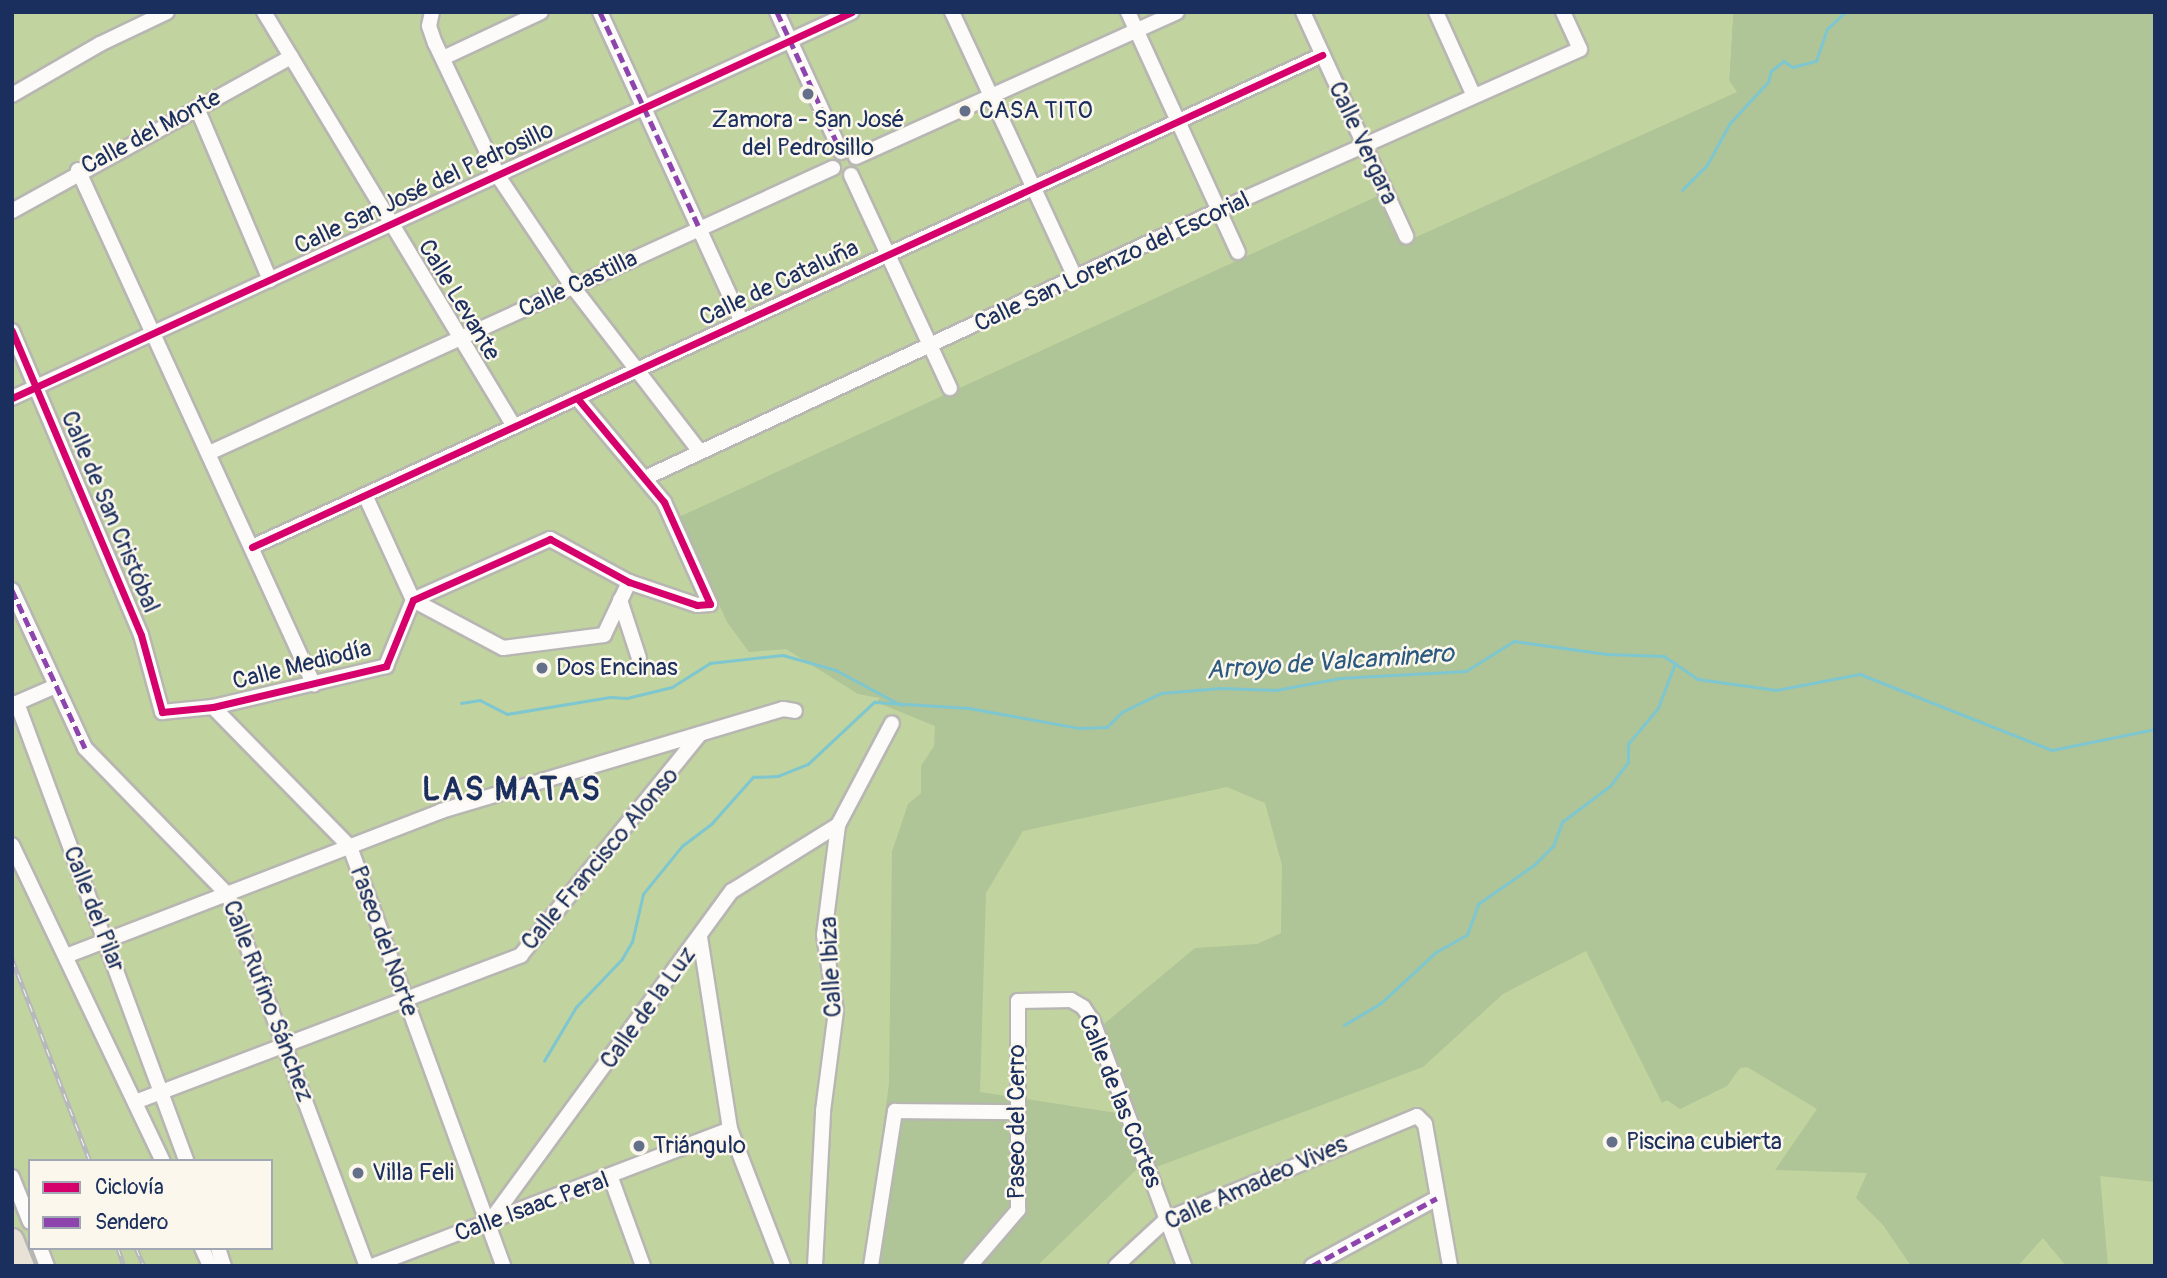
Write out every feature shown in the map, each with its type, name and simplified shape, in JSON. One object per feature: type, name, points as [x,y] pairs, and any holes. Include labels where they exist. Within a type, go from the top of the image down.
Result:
[{"type":"highway","points":[[12,1239],[23,1266]]},
{"type":"street","points":[[12,95],[100,44],[167,12]]},
{"type":"street","name":"Calle Levante","points":[[264,12],[514,427]]},
{"type":"street","points":[[432,12],[429,26],[498,176],[572,286],[700,452]]},
{"type":"street","points":[[443,58],[541,12]]},
{"type":"street","points":[[600,12],[742,322]]},
{"type":"street","points":[[776,12],[841,152],[856,157],[1177,12]]},
{"type":"street","name":"Calle San José del Pedrosillo","points":[[12,398],[852,12]]},
{"type":"street","points":[[952,12],[1076,279]]},
{"type":"street","points":[[1128,12],[1238,252]]},
{"type":"street","name":"Calle Vergara","points":[[1303,12],[1406,236]]},
{"type":"street","points":[[1436,12],[1475,96]]},
{"type":"street","name":"Calle San Lorenzo del Escorial","points":[[646,478],[1219,210],[1580,49],[1563,12]]},
{"type":"street","name":"Calle de Cataluña","points":[[252,547],[1322,55]]},
{"type":"street","name":"Calle del Monte","points":[[12,211],[78,170],[291,57]]},
{"type":"street","points":[[197,108],[270,280]]},
{"type":"street","points":[[841,152],[833,158],[833,168],[840,176],[850,175],[857,167],[856,157]]},
{"type":"street","name":"Calle Castilla","points":[[209,453],[833,168]]},
{"type":"street","points":[[78,170],[314,684]]},
{"type":"street","points":[[850,175],[950,388]]},
{"type":"street","name":"Calle de San Cristóbal","points":[[12,331],[141,635],[162,712],[213,707]]},
{"type":"street","points":[[413,600],[550,539],[629,582],[697,605],[710,604],[664,502],[578,399]]},
{"type":"street","points":[[365,495],[413,600],[503,648],[604,635],[629,582]]},
{"type":"street","name":"Calle Rufino Sánchez","points":[[12,590],[85,748],[228,895],[369,1266]]},
{"type":"street","name":"Calle Mediodía","points":[[213,707],[386,666],[413,600]]},
{"type":"street","points":[[620,600],[639,658]]},
{"type":"street","points":[[14,704],[56,687]]},
{"type":"street","name":"Calle del Pilar","points":[[14,704],[106,941],[185,1159]]},
{"type":"street","name":"Paseo del Norte","points":[[213,707],[350,847],[503,1266]]},
{"type":"street","points":[[66,956],[441,811],[783,709],[794,711]]},
{"type":"street","name":"Calle Ibiza","points":[[814,1266],[823,1111],[836,1012],[824,935],[838,825],[892,723]]},
{"type":"street","name":"Calle Francisco Alonso","points":[[137,1107],[162,1092],[285,1049],[521,955],[700,734]]},
{"type":"street","name":"Calle de la Luz","points":[[488,1224],[732,891],[838,825]]},
{"type":"street","points":[[12,845],[162,1159]]},
{"type":"street","points":[[700,937],[730,1129],[783,1266]]},
{"type":"street","name":"Calle de las Cortes","points":[[1018,1001],[1071,1000],[1083,1006],[1167,1219]]},
{"type":"street","name":"Paseo del Cerro","points":[[970,1266],[1018,1210],[1018,1001]]},
{"type":"street","points":[[137,1107],[169,1115]]},
{"type":"street","points":[[871,1266],[895,1111],[1017,1112]]},
{"type":"street","name":"Calle Amadeo Vives","points":[[1116,1266],[1167,1219],[1407,1116],[1417,1116],[1425,1124],[1437,1198]]},
{"type":"street","name":"Calle Isaac Peral","points":[[369,1266],[611,1178],[730,1129]]},
{"type":"street","points":[[12,1177],[28,1217]]},
{"type":"street","points":[[611,1178],[643,1266]]},
{"type":"street","points":[[1312,1266],[1437,1198],[1451,1266]]},
{"type":"street","points":[[1167,1219],[1184,1266]]},
{"type":"street","points":[[203,1250],[210,1266]]},
{"type":"green space","points":[[12,12],[1733,12],[1729,80],[2155,310],[2155,1266],[18,1266],[12,1252]]},
{"type":"green space","points":[[1733,12],[2155,12],[2155,1182],[2100,1176],[2108,1266],[2066,1266],[2043,1238],[2018,1266],[1911,1266],[1883,1225],[1856,1198],[1867,1173],[1775,1170],[1817,1109],[1747,1067],[1740,1068],[1727,1086],[1680,1109],[1667,1100],[1662,1103],[1586,951],[1503,994],[1423,1067],[1151,1169],[1098,1029],[1195,948],[1257,944],[1281,933],[1282,865],[1265,803],[1227,787],[1023,831],[986,893],[980,1092],[1117,1113],[1139,1167],[1037,1266],[864,1266],[889,1084],[892,852],[908,804],[921,793],[921,766],[934,746],[935,726],[876,702],[880,698],[858,694],[786,649],[749,652],[727,622],[679,517],[1380,195],[1403,243],[1737,92],[1729,80]]},
{"type":"waterway","points":[[1682,190],[1707,165],[1730,123],[1768,82],[1771,71],[1784,61],[1793,67],[1816,61],[1827,29],[1845,12]]},
{"type":"waterway","name":"Arroyo de Valcaminero","points":[[544,1061],[576,1007],[622,959],[632,942],[643,894],[682,846],[712,823],[753,777],[778,776],[808,764],[874,702],[969,708],[1079,728],[1107,727],[1122,712],[1161,693],[1220,688],[1276,690],[1340,678],[1466,671],[1514,641],[1606,654],[1664,656],[1698,679],[1776,690],[1860,674],[2052,750],[2155,729]]},
{"type":"waterway","points":[[461,703],[480,700],[507,714],[610,697],[627,698],[672,687],[710,663],[783,655],[836,670],[901,705]]},
{"type":"waterway","points":[[1344,1025],[1381,1003],[1436,952],[1467,935],[1478,904],[1534,865],[1553,846],[1562,822],[1610,786],[1628,762],[1628,744],[1658,708],[1675,663]]},
{"type":"railway","points":[[12,959],[89,1159]]},
{"type":"railway","points":[[119,1250],[124,1266]]},
{"type":"railway","points":[[137,1250],[144,1266]]},
{"type":"marked path","points":[[600,12],[700,229]]},
{"type":"marked path","points":[[777,12],[841,152]]},
{"type":"marked path","points":[[12,590],[85,748]]},
{"type":"marked path","points":[[1312,1266],[1437,1198]]},
{"type":"cycle path","points":[[12,398],[852,12]]},
{"type":"cycle path","points":[[252,547],[1322,55]]},
{"type":"cycle path","points":[[12,331],[141,635],[162,712],[213,707],[386,666],[413,600],[550,539],[629,582],[697,605],[710,604],[664,502],[578,399]]},
{"type":"place","name":"Zamora - San José del Pedrosillo","points":[[808,94]]},
{"type":"place","name":"CASA TITO","points":[[965,111]]},
{"type":"place","name":"Dos Encinas","points":[[542,668]]},
{"type":"place","name":"Piscina cubierta","points":[[1612,1142]]},
{"type":"place","name":"Triángulo","points":[[639,1146]]},
{"type":"place","name":"Villa Feli","points":[[358,1173]]},
{"type":"district","name":"LAS MATAS","points":[[512,790]]}]
